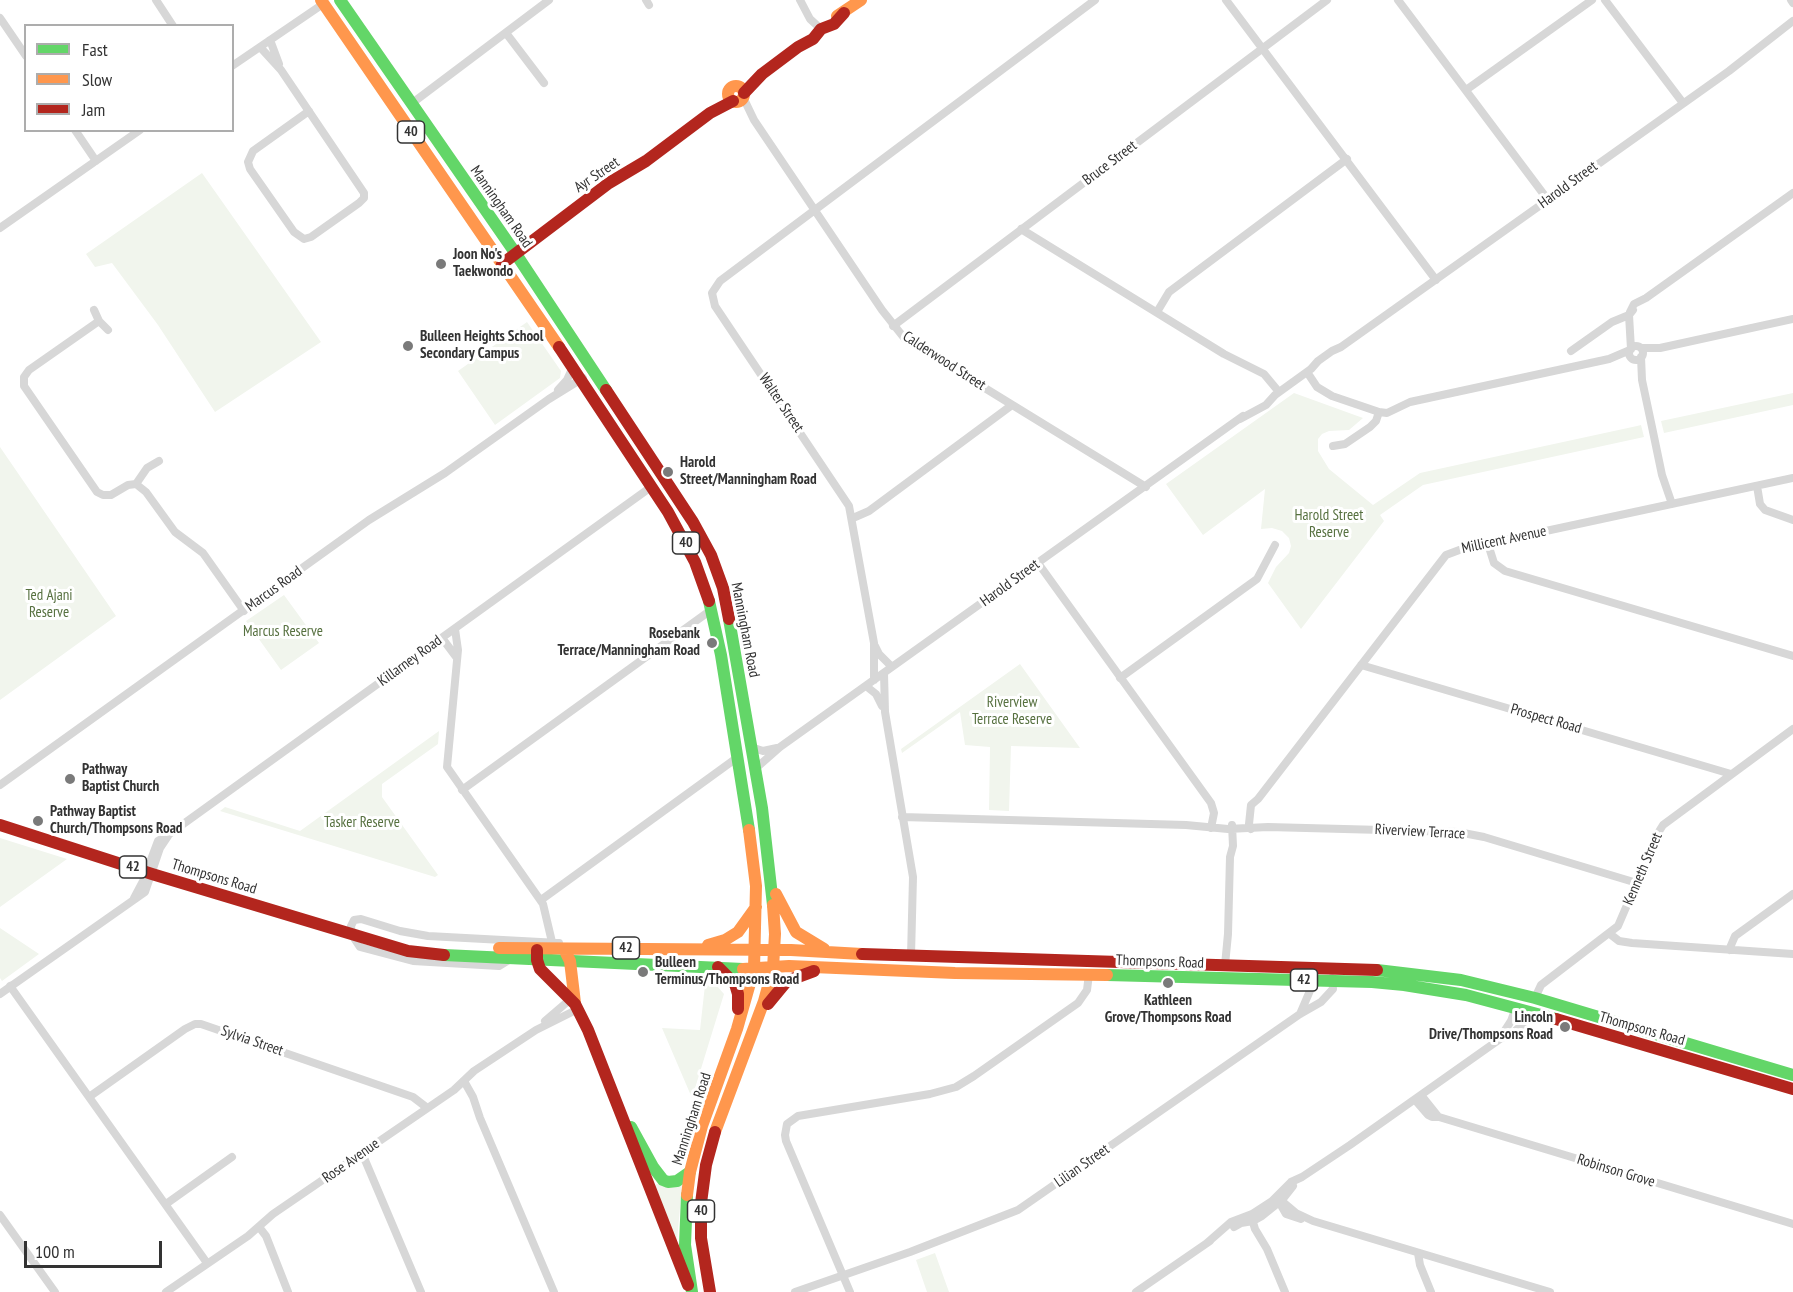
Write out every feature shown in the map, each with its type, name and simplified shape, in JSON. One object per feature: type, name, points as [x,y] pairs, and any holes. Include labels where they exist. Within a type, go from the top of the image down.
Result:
[{"type":"main road","name":"Manningham Road","points":[[340,0],[516,254],[681,503],[711,555],[728,607],[772,886],[775,949],[773,968],[757,1024],[721,1113],[706,1165],[701,1203],[701,1238],[710,1292]]},
{"type":"main road","name":"Ayr Street","points":[[502,264],[601,188],[646,161],[737,95],[798,47],[813,39],[819,26],[834,24],[861,0]]},
{"type":"main road","name":"Manningham Road","points":[[322,2],[651,486],[679,530],[695,562],[711,610],[738,757],[757,905],[754,969],[737,1029],[702,1126],[690,1172],[686,1206],[686,1245],[692,1292]]},
{"type":"main road","name":"Thompsons Road","points":[[0,815],[150,868]]},
{"type":"main road","name":"Thompsons Road","points":[[0,825],[150,868],[408,951],[513,958],[537,954]]},
{"type":"main road","points":[[772,886],[796,932],[829,952]]},
{"type":"main road","points":[[688,948],[717,943],[731,937],[743,926],[757,905]]},
{"type":"main road","name":"Thompsons Road","points":[[351,931],[426,945],[754,969],[789,966],[956,973],[1372,982],[1432,989],[1516,1007],[1793,1089]]},
{"type":"main road","name":"Thompsons Road","points":[[566,955],[580,948],[775,949],[911,956],[1400,972],[1471,982],[1535,998],[1793,1075]]},
{"type":"main road","points":[[537,954],[540,969],[574,1002]]},
{"type":"main road","points":[[566,955],[574,1002],[616,1100],[658,1176],[663,1180],[673,1182],[682,1179],[690,1172]]},
{"type":"main road","points":[[1089,962],[1089,975]]},
{"type":"main road","points":[[1228,965],[1228,979]]},
{"type":"main road","points":[[718,967],[732,979],[737,989],[739,1004],[737,1029]]},
{"type":"main road","points":[[757,1024],[774,994],[787,981],[803,974],[830,968]]},
{"type":"main road","points":[[1516,1007],[1522,1001],[1535,998],[1531,1012]]},
{"type":"main road","points":[[616,1100],[625,1129],[692,1292]]},
{"type":"street","points":[[156,0],[172,24]]},
{"type":"street","points":[[411,104],[549,0]]},
{"type":"street","points":[[800,0],[819,26]]},
{"type":"street","points":[[815,210],[1095,0]]},
{"type":"street","points":[[1226,0],[1436,280]]},
{"type":"street","name":"Bruce Street","points":[[893,326],[1327,0]]},
{"type":"street","points":[[1398,0],[1548,200]]},
{"type":"street","points":[[1466,90],[1592,0]]},
{"type":"street","points":[[1605,0],[1683,103]]},
{"type":"street","points":[[234,65],[322,2]]},
{"type":"street","points":[[0,18],[24,53]]},
{"type":"street","name":"Harold Street","points":[[755,769],[780,747],[1146,487],[1240,419],[1262,400],[1279,392],[1306,372],[1335,355],[1341,348],[1735,66],[1793,21]]},
{"type":"street","points":[[506,33],[544,83]]},
{"type":"street","points":[[270,40],[281,70]]},
{"type":"street","points":[[260,47],[281,70],[309,111],[362,189],[364,196],[362,201],[311,237],[304,239],[294,232],[250,169],[248,162],[253,151],[309,111]]},
{"type":"street","name":"Calderwood Street","points":[[737,95],[893,326],[909,342],[1146,487]]},
{"type":"street","points":[[76,132],[96,161]]},
{"type":"street","points":[[0,228],[137,132]]},
{"type":"street","points":[[1157,312],[1169,292],[1347,159]]},
{"type":"street","points":[[1571,351],[1612,322],[1629,314],[1646,298],[1793,193]]},
{"type":"street","name":"Walter Street","points":[[815,210],[720,281],[713,289],[712,297],[715,306],[846,500],[853,518],[874,643],[874,680]]},
{"type":"street","points":[[1021,229],[1224,354],[1267,376],[1279,392]]},
{"type":"street","points":[[94,310],[99,321],[108,330]]},
{"type":"street","points":[[1629,314],[1669,505]]},
{"type":"street","points":[[1306,372],[1317,387],[1332,396],[1379,412],[1392,411],[1410,402],[1793,319]]},
{"type":"street","points":[[99,321],[32,367],[24,377],[24,386],[96,492],[111,495],[128,485],[136,484],[146,492],[175,532],[204,553],[244,611]]},
{"type":"street","name":"Marcus Road","points":[[549,399],[564,384],[572,369]]},
{"type":"street","name":"Marcus Road","points":[[1,785],[378,514],[445,473],[549,399],[580,381],[591,369]]},
{"type":"street","points":[[853,518],[869,511],[1012,405]]},
{"type":"street","points":[[1334,446],[1345,444],[1370,428],[1379,412]]},
{"type":"street","points":[[136,484],[147,468],[159,460]]},
{"type":"street","name":"Millicent Avenue","points":[[1251,826],[1258,799],[1443,558],[1455,551],[1793,478]]},
{"type":"street","name":"Killarney Road","points":[[0,993],[145,892],[155,844],[651,486]]},
{"type":"street","points":[[1756,486],[1760,504],[1765,510],[1793,520]]},
{"type":"street","points":[[1488,544],[1494,563],[1505,571],[1793,656]]},
{"type":"street","points":[[1120,678],[1257,579],[1275,545]]},
{"type":"street","points":[[1038,563],[1204,796],[1211,825]]},
{"type":"street","points":[[462,790],[711,610]]},
{"type":"street","points":[[455,628],[459,644],[448,771],[541,900],[546,910],[552,942]]},
{"type":"street","points":[[442,638],[457,658]]},
{"type":"street","name":"Walter Street","points":[[874,643],[879,654],[892,667]]},
{"type":"street","name":"Prospect Road","points":[[1361,665],[1731,774]]},
{"type":"street","points":[[884,673],[885,712],[913,885],[911,956]]},
{"type":"street","points":[[866,686],[876,694],[885,712]]},
{"type":"street","name":"Kenneth Street","points":[[1535,998],[1541,985],[1610,934],[1621,922],[1658,832],[1663,825],[1793,729]]},
{"type":"street","points":[[751,747],[768,752],[780,747]]},
{"type":"street","points":[[541,900],[738,757]]},
{"type":"street","name":"Riverview Terrace","points":[[902,817],[1469,833],[1637,883]]},
{"type":"street","points":[[1228,965],[1231,827]]},
{"type":"street","points":[[1729,950],[1735,936],[1793,894]]},
{"type":"street","name":"Thompsons Road","points":[[351,931],[354,920],[361,919],[400,931],[428,936],[552,942],[580,948]]},
{"type":"street","points":[[1610,934],[1619,941],[1632,943],[1793,954]]},
{"type":"street","points":[[1300,1014],[1308,999],[1313,981],[1325,968],[1334,981]]},
{"type":"street","points":[[850,1292],[786,1141],[787,1124],[798,1116],[930,1094],[956,1087],[1078,1003],[1087,990],[1089,975]]},
{"type":"street","name":"Lilian Street","points":[[795,1292],[910,1252],[1018,1210],[1300,1014],[1327,998],[1334,987],[1334,981]]},
{"type":"street","points":[[10,986],[207,1263]]},
{"type":"street","name":"Rose Avenue","points":[[166,1292],[574,1002]]},
{"type":"street","name":"Rose Avenue","points":[[536,1030],[574,1002]]},
{"type":"street","points":[[1500,1039],[1516,1007]]},
{"type":"street","points":[[1136,1292],[1207,1243],[1231,1222],[1254,1218],[1279,1200],[1286,1186],[1519,1028],[1531,1012]]},
{"type":"street","name":"Sylvia Street","points":[[90,1097],[185,1029],[201,1024],[413,1097],[426,1107]]},
{"type":"street","points":[[464,1081],[473,1097],[554,1292]]},
{"type":"street","name":"Robinson Grove","points":[[1418,1098],[1428,1115],[1793,1224]]},
{"type":"street","points":[[362,1153],[421,1292]]},
{"type":"street","points":[[166,1204],[232,1157]]},
{"type":"street","points":[[1279,1200],[1296,1213],[1313,1221],[1550,1292]]},
{"type":"street","points":[[0,1215],[55,1292]]},
{"type":"street","points":[[1254,1218],[1285,1292]]},
{"type":"street","points":[[259,1227],[266,1236],[288,1292]]},
{"type":"street","points":[[1418,1253],[1420,1265],[1431,1292]]},
{"type":"green space","points":[[202,173],[321,342],[215,412],[158,325],[112,263],[95,267],[86,254]]},
{"type":"green space","points":[[527,322],[561,371],[560,378],[495,425],[458,371]]},
{"type":"green space","name":"Harold Street Reserve","points":[[1294,393],[1363,418],[1349,430],[1329,431],[1322,434],[1318,439],[1318,451],[1329,469],[1373,505],[1420,473],[1641,425],[1644,437],[1423,485],[1380,515],[1384,521],[1301,629],[1268,583],[1276,567],[1289,553],[1291,546],[1289,538],[1282,531],[1272,528],[1261,529],[1265,489],[1203,535],[1166,484]]},
{"type":"green space","points":[[1793,393],[1793,405],[1664,433],[1661,421]]},
{"type":"green space","name":"Ted Ajani Reserve","points":[[0,447],[116,616],[0,700]]},
{"type":"green space","name":"Marcus Reserve","points":[[284,595],[319,643],[281,670],[246,621]]},
{"type":"green space","name":"Riverview Terrace Reserve","points":[[1020,664],[1080,748],[1011,746],[1009,811],[989,810],[990,747],[965,745],[960,712],[902,753],[901,749]]},
{"type":"green space","name":"Tasker Reserve","points":[[439,731],[438,744],[382,784],[382,797],[438,875],[435,877],[220,811],[225,807],[300,831]]},
{"type":"green space","points":[[0,838],[67,859],[0,907]]},
{"type":"green space","points":[[0,928],[39,954],[2,981],[0,978]]},
{"type":"green space","points":[[705,985],[717,986],[724,994],[692,1098],[662,1028],[700,1030]]},
{"type":"green space","points":[[659,1183],[682,1185],[677,1241],[652,1186]]},
{"type":"green space","points":[[935,1253],[949,1292],[927,1292],[916,1260]]},
{"type":"traffic: fast","points":[[340,0],[516,254],[606,390]]},
{"type":"traffic: fast","points":[[709,601],[721,655],[749,830]]},
{"type":"traffic: fast","points":[[729,619],[762,808],[773,905]]},
{"type":"traffic: fast","points":[[444,955],[743,969]]},
{"type":"traffic: fast","points":[[1377,970],[1461,980],[1535,998],[1793,1075]]},
{"type":"traffic: fast","points":[[1107,975],[1372,982],[1404,985],[1466,995],[1556,1019]]},
{"type":"traffic: fast","points":[[631,1127],[653,1167],[663,1180],[677,1181],[690,1172]]},
{"type":"traffic: fast","points":[[687,1195],[685,1245],[692,1292]]},
{"type":"traffic: slow","points":[[321,0],[559,347]]},
{"type":"traffic: slow","points":[[837,16],[861,0]]},
{"type":"traffic: slow","points":[[733,86],[739,86],[744,94],[742,100],[733,102],[728,97],[728,91],[733,86]]},
{"type":"traffic: slow","points":[[687,1195],[690,1172],[702,1126],[737,1029],[754,969],[756,886],[749,830]]},
{"type":"traffic: slow","points":[[776,894],[796,932],[824,949]]},
{"type":"traffic: slow","points":[[715,1132],[764,1001],[773,968],[775,934],[773,905]]},
{"type":"traffic: slow","points":[[708,945],[725,940],[738,932],[756,907]]},
{"type":"traffic: slow","points":[[499,948],[791,950],[862,954]]},
{"type":"traffic: slow","points":[[566,953],[570,961],[575,1003]]},
{"type":"traffic: slow","points":[[743,969],[789,966],[955,973],[1107,975]]},
{"type":"traffic: jam","points":[[744,93],[762,74],[798,47],[813,39],[821,29],[834,24],[844,13]]},
{"type":"traffic: jam","points":[[502,264],[609,183],[646,161],[710,113],[733,101]]},
{"type":"traffic: jam","points":[[559,347],[668,512],[695,562],[709,601]]},
{"type":"traffic: jam","points":[[606,390],[693,522],[711,555],[723,588],[729,619]]},
{"type":"traffic: jam","points":[[0,825],[152,874],[408,951],[444,955]]},
{"type":"traffic: jam","points":[[537,950],[540,969],[575,1004],[588,1030],[688,1285]]},
{"type":"traffic: jam","points":[[862,954],[1377,970]]},
{"type":"traffic: jam","points":[[718,967],[735,984],[738,1009]]},
{"type":"traffic: jam","points":[[768,1004],[787,981],[814,971]]},
{"type":"traffic: jam","points":[[1556,1019],[1793,1089]]},
{"type":"traffic: jam","points":[[710,1292],[701,1238],[701,1203],[706,1165],[715,1132]]},
{"type":"place","name":"Joon No's Taekwondo","points":[[441,264]]},
{"type":"place","name":"Bulleen Heights School Secondary Campus","points":[[408,346]]},
{"type":"place","name":"Harold Street/Manningham Road","points":[[668,472]]},
{"type":"place","name":"Rosebank Terrace/Manningham Road","points":[[712,643]]},
{"type":"place","name":"Pathway Baptist Church","points":[[70,779]]},
{"type":"place","name":"Pathway Baptist Church/Thompsons Road","points":[[38,821]]},
{"type":"place","name":"Bulleen Terminus/Thompsons Road","points":[[643,972]]},
{"type":"place","name":"Kathleen Grove/Thompsons Road","points":[[1168,983]]},
{"type":"place","name":"Lincoln Drive/Thompsons Road","points":[[1565,1027]]}]
